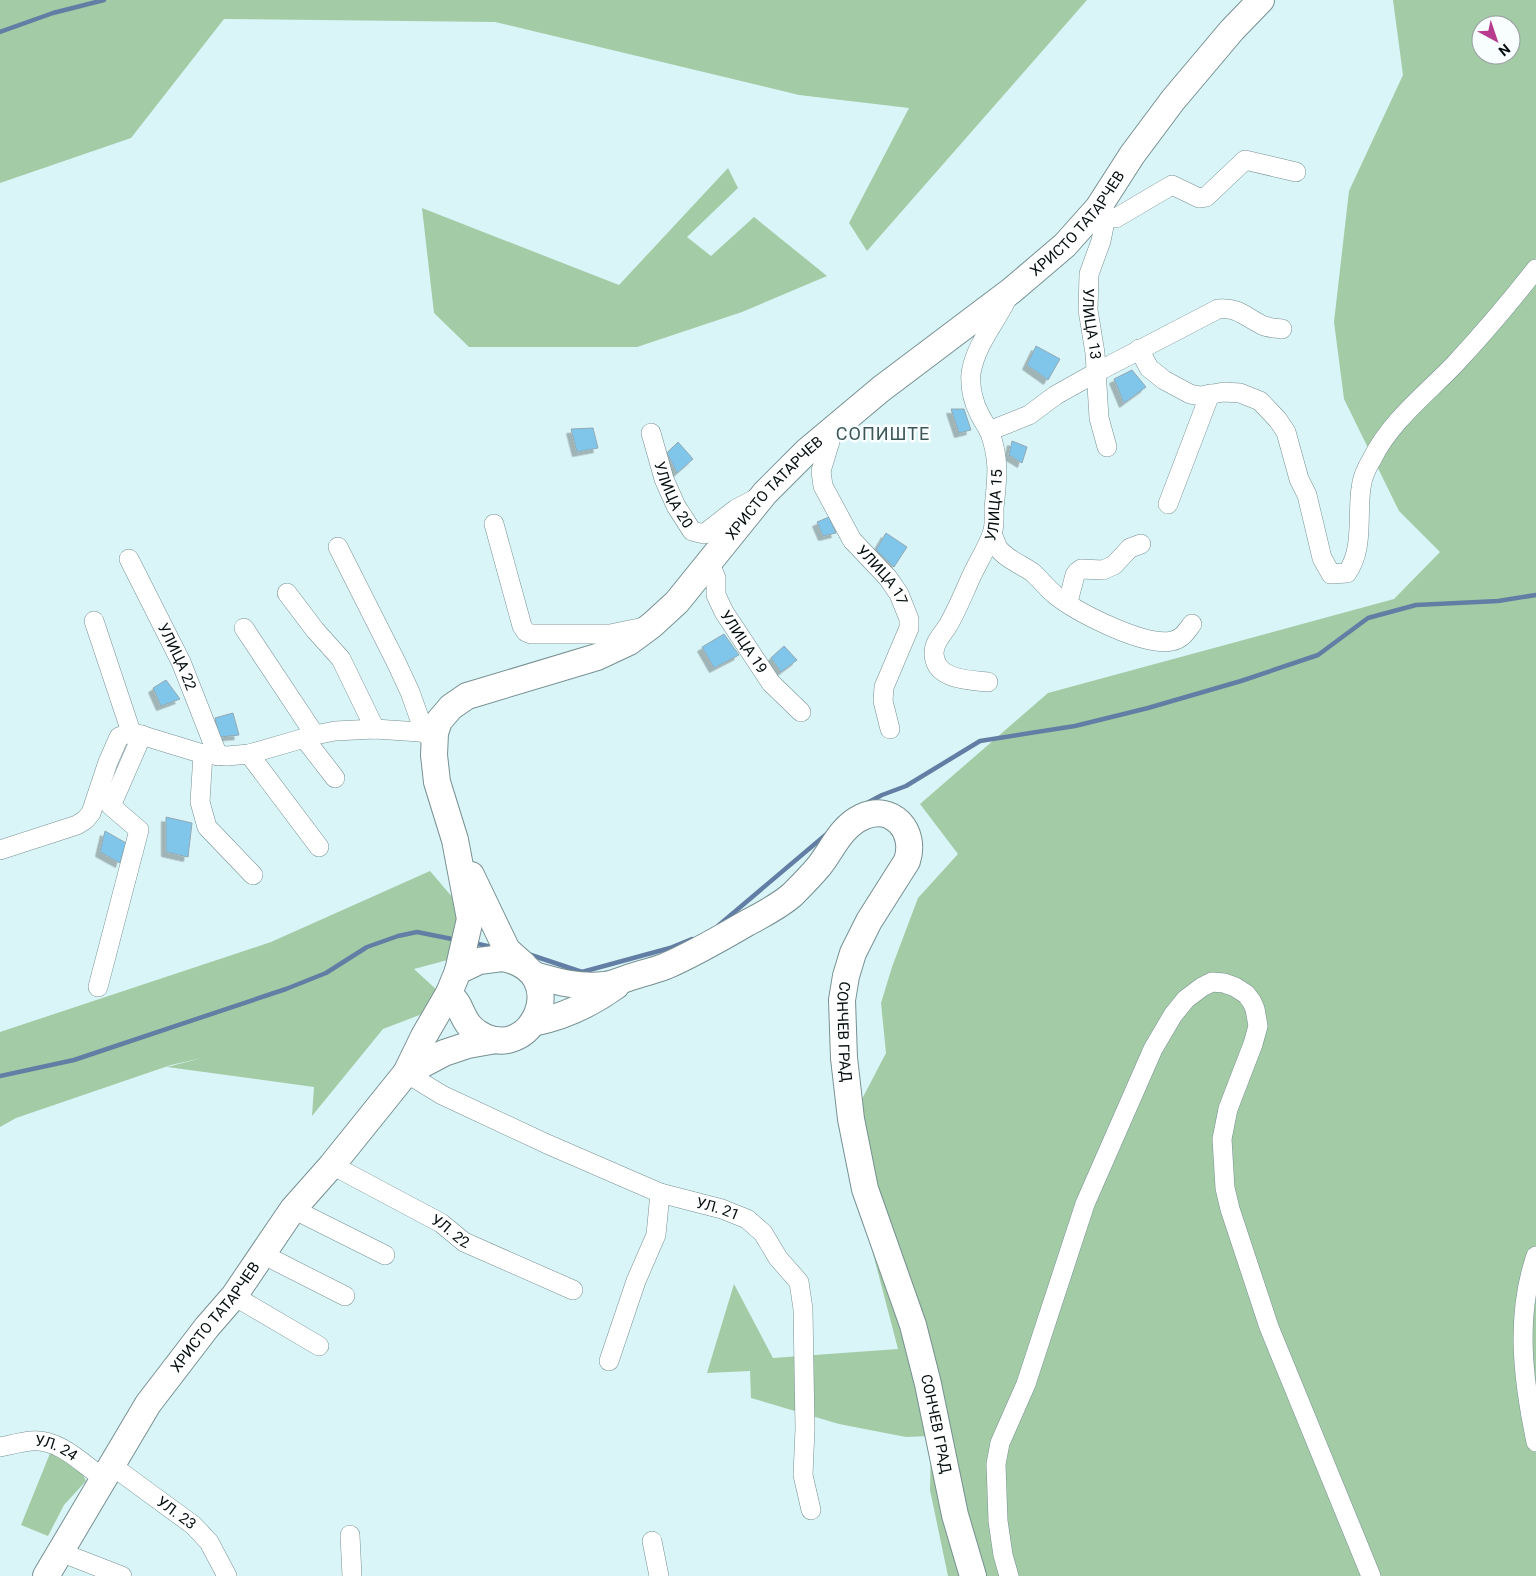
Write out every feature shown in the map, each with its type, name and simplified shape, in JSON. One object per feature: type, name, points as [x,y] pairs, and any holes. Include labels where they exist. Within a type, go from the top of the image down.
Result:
[{"type":"main road","name":"ХРИСТО ТАТАРЧЕВ","points":[[46,1576],[148,1404],[207,1327],[234,1296],[293,1209],[332,1165],[406,1072],[454,982],[470,919],[455,840],[437,782],[430,734],[451,706],[467,696],[596,657],[629,642],[652,626],[677,602],[765,493],[807,451],[881,388],[1011,291],[1102,212],[1132,155],[1173,100],[1232,30],[1261,0]]},
{"type":"main road","name":"СОНЧЕВ ГРАД","points":[[626,979],[666,966],[777,906],[792,895],[820,865],[842,831],[862,817],[880,813],[893,817],[904,827],[910,840],[910,851],[907,861],[869,921],[853,953],[846,976],[842,1000],[844,1058],[851,1119],[865,1189],[913,1325],[928,1384],[954,1515],[973,1576]]},
{"type":"main road","name":"ХРИСТО ТАТАРЧЕВ","points":[[455,840],[507,950],[529,970]]},
{"type":"main road","points":[[529,970],[539,984],[541,1005],[533,1023],[521,1035],[496,1040],[486,1038],[469,1026],[460,1007],[454,982],[479,961],[502,958],[513,960],[529,970],[566,984],[607,985],[626,979]]},
{"type":"main road","points":[[533,1023],[553,1019],[584,1006],[609,992],[626,979]]},
{"type":"main road","name":"ХРИСТО ТАТАРЧЕВ","points":[[406,1072],[444,1053],[496,1040]]},
{"type":"street","points":[[1102,212],[1116,218],[1172,185],[1199,198],[1206,197],[1245,160],[1296,172]]},
{"type":"street","name":"УЛИЦА 13","points":[[1102,212],[1101,241],[1089,274],[1088,310],[1097,372],[1099,418],[1107,447]]},
{"type":"street","points":[[1139,349],[1149,368],[1164,380],[1190,394],[1200,396],[1224,392],[1240,394],[1260,401],[1278,420],[1286,432],[1299,479],[1307,494],[1322,558],[1331,574],[1347,573],[1353,564],[1357,552],[1361,486],[1372,459],[1390,431],[1462,357],[1501,313],[1536,269]]},
{"type":"street","name":"УЛИЦА 15","points":[[988,682],[963,679],[945,674],[937,667],[934,654],[936,642],[947,626],[992,534],[997,458],[989,431],[979,414],[974,400],[971,373],[976,354],[985,334],[1001,313],[1011,291]]},
{"type":"street","points":[[989,431],[1029,415],[1056,395],[1097,372],[1218,309],[1228,308],[1237,310],[1263,326],[1282,329]]},
{"type":"street","points":[[1168,504],[1210,394]]},
{"type":"street","name":"УЛИЦА 17","points":[[834,428],[821,471],[823,486],[834,503],[852,540],[888,578],[899,594],[909,618],[909,628],[884,687],[884,701],[890,729]]},
{"type":"street","name":"УЛИЦА 20","points":[[651,433],[664,479],[676,506],[692,531],[704,534],[736,509],[765,493]]},
{"type":"street","points":[[494,524],[522,626],[526,632],[532,634],[610,634],[652,626]]},
{"type":"street","points":[[992,534],[999,549],[1012,560],[1033,573],[1055,594],[1095,620],[1130,634],[1156,641],[1174,641],[1183,636],[1192,624]]},
{"type":"street","points":[[1068,602],[1075,575],[1078,572],[1082,569],[1103,570],[1114,566],[1130,548],[1142,544]]},
{"type":"street","points":[[338,547],[400,669],[430,734]]},
{"type":"street","name":"УЛИЦА 22","points":[[129,559],[181,662],[210,755],[200,802],[207,827],[253,875]]},
{"type":"street","name":"УЛИЦА 19","points":[[709,561],[716,578],[716,595],[724,612],[771,683],[801,712]]},
{"type":"street","points":[[287,592],[314,630],[341,659],[375,729]]},
{"type":"street","points":[[94,622],[136,734],[110,806],[139,830],[98,987]]},
{"type":"street","points":[[244,628],[335,778]]},
{"type":"street","points":[[0,850],[78,825],[85,820],[90,813],[119,737],[136,734],[210,755],[249,754],[310,737],[336,732],[375,729],[430,734]]},
{"type":"street","points":[[249,754],[319,847]]},
{"type":"street","points":[[1009,1576],[1003,1555],[998,1521],[996,1464],[1000,1443],[1026,1384],[1085,1204],[1153,1049],[1173,1015],[1186,999],[1212,982],[1224,983],[1246,994],[1252,1002],[1258,1026],[1254,1044],[1228,1109],[1222,1139],[1225,1188],[1230,1209],[1269,1328],[1371,1576]]},
{"type":"street","name":"УЛ. 21","points":[[406,1072],[442,1094],[547,1144],[660,1192],[722,1209],[747,1219],[763,1233],[778,1258],[799,1282],[803,1308],[805,1429],[803,1475],[812,1510]]},
{"type":"street","name":"УЛ. 22","points":[[332,1165],[441,1224],[464,1242],[573,1290]]},
{"type":"street","points":[[610,1361],[636,1282],[656,1236],[660,1192]]},
{"type":"street","points":[[293,1209],[384,1255]]},
{"type":"street","points":[[262,1254],[345,1296]]},
{"type":"street","points":[[1536,1256],[1530,1274],[1522,1334],[1525,1375],[1536,1442]]},
{"type":"street","points":[[234,1296],[319,1346]]},
{"type":"street","name":"УЛ. 24","points":[[0,1447],[32,1440],[52,1443],[107,1472]]},
{"type":"street","name":"УЛ. 23","points":[[107,1472],[194,1525],[209,1542],[227,1576]]},
{"type":"street","points":[[350,1535],[352,1576]]},
{"type":"street","points":[[652,1541],[659,1576]]},
{"type":"street","points":[[60,1552],[122,1576]]},
{"type":"green space","points":[[0,0],[1087,0],[867,251],[849,223],[909,108],[799,95],[495,22],[224,19],[131,138],[0,183]]},
{"type":"green space","points":[[1393,0],[1536,0],[1536,1576],[948,1576],[930,1490],[931,1436],[906,1437],[839,1424],[751,1398],[750,1371],[707,1373],[734,1284],[773,1358],[898,1349],[858,1196],[851,1115],[862,1099],[886,1053],[881,1003],[892,967],[918,898],[958,854],[920,804],[1048,693],[1394,599],[1440,552],[1399,511],[1344,399],[1334,322],[1349,191],[1403,75]]},
{"type":"green space","points":[[728,168],[738,188],[687,237],[711,256],[754,217],[827,276],[742,312],[637,347],[469,347],[434,313],[422,208],[619,285]]},
{"type":"green space","points":[[430,871],[465,912],[455,958],[414,969],[451,1003],[383,1029],[312,1116],[314,1087],[167,1067],[202,1058],[171,1065],[16,1118],[0,1127],[0,1032],[271,942]]},
{"type":"green space","points":[[51,1451],[81,1471],[86,1481],[64,1505],[48,1536],[21,1525]]},
{"type":"building","points":[[1036,346],[1060,359],[1048,380],[1027,365]]},
{"type":"building","points":[[1132,370],[1146,387],[1124,403],[1114,379]]},
{"type":"building","points":[[951,409],[964,409],[971,430],[959,433]]},
{"type":"building","points":[[593,428],[598,448],[577,452],[571,429]]},
{"type":"building","points":[[1012,441],[1027,447],[1022,463],[1009,455]]},
{"type":"building","points":[[678,442],[693,459],[677,473],[667,453]]},
{"type":"building","points":[[829,517],[836,533],[823,536],[817,522]]},
{"type":"building","points":[[886,533],[907,547],[894,567],[876,550]]},
{"type":"building","points":[[724,634],[739,655],[714,668],[702,647]]},
{"type":"building","points":[[784,646],[797,660],[781,672],[771,658]]},
{"type":"building","points":[[166,680],[180,699],[161,706],[153,688]]},
{"type":"building","points":[[233,713],[239,735],[219,737],[215,718]]},
{"type":"building","points":[[166,817],[192,823],[188,857],[166,852]]},
{"type":"building","points":[[105,831],[126,843],[120,863],[100,852]]},
{"type":"waterway","points":[[0,32],[53,13],[104,0]]},
{"type":"waterway","points":[[867,803],[906,786],[980,741],[1075,726],[1148,708],[1241,681],[1318,655],[1368,618],[1416,605],[1498,601],[1536,595]]},
{"type":"waterway","points":[[719,925],[829,832]]},
{"type":"waterway","points":[[0,1076],[74,1060],[286,989],[326,973],[367,947],[398,936],[417,932],[457,940]]},
{"type":"waterway","points":[[528,954],[582,972],[670,948],[692,939]]},
{"type":"waterway","points":[[474,943],[496,948]]},
{"type":"district","name":"СОПИШТЕ","points":[[883,433]]}]
